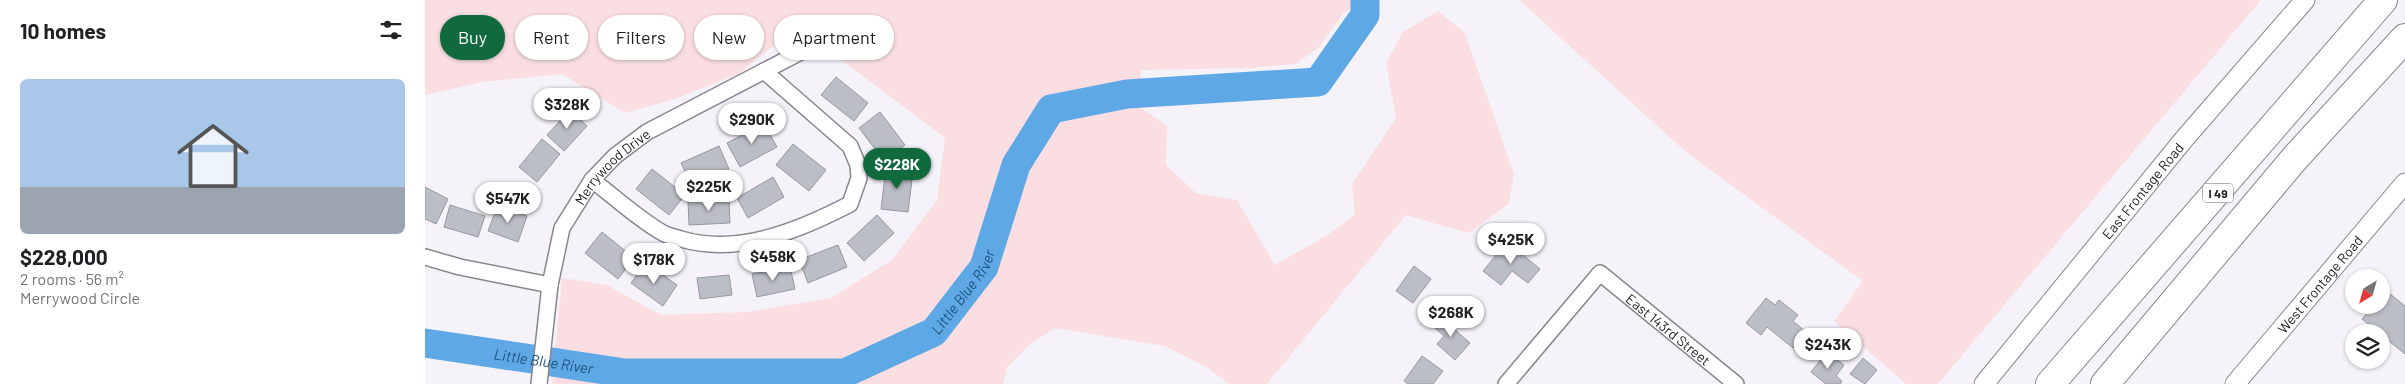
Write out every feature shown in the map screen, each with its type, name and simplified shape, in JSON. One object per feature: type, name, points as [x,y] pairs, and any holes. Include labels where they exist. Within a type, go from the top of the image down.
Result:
[{"type":"highway","name":"I 49","points":[[2050,384],[2383,0]]},
{"type":"highway","name":"I 49","points":[[2105,384],[2295,158],[2405,38]]},
{"type":"street","name":"East Frontage Road","points":[[1984,384],[2185,138],[2305,0]]},
{"type":"street","name":"Merrywood Drive","points":[[539,384],[544,324],[562,228],[592,180],[615,156],[647,132],[785,60]]},
{"type":"street","points":[[592,180],[664,234],[700,244],[740,242],[778,235],[814,222],[850,204],[859,178],[858,165],[850,146],[763,71]]},
{"type":"street","name":"West Frontage Road","points":[[2235,384],[2405,183]]},
{"type":"street","points":[[425,257],[459,267],[550,285]]},
{"type":"street","name":"East 143rd Street","points":[[1506,384],[1600,273],[1736,384]]},
{"type":"shaded area","points":[[425,0],[1362,0],[1343,14],[1319,47],[1296,64],[1250,68],[1141,70],[1138,106],[1167,126],[1166,165],[1196,193],[1237,200],[1275,265],[1329,234],[1355,214],[1352,184],[1396,118],[1386,63],[1403,32],[1438,11],[1465,33],[1514,174],[1509,204],[1468,233],[1406,215],[1267,384],[1229,384],[1208,368],[1165,346],[1055,328],[1029,345],[1007,368],[1003,384],[552,384],[562,278],[607,285],[661,315],[746,312],[831,298],[892,260],[937,200],[945,138],[841,60],[894,60],[894,15],[774,15],[774,44],[764,53],[764,15],[694,15],[694,60],[756,60],[738,74],[675,99],[625,113],[562,74],[482,82],[425,95]]},
{"type":"shaded area","points":[[1519,0],[2261,0],[1938,384],[1906,384],[1834,321],[1863,281],[1687,153]]},
{"type":"building","points":[[836,77],[868,103],[854,121],[821,95]]},
{"type":"building","points":[[570,110],[587,126],[564,151],[547,135]]},
{"type":"building","points":[[880,112],[905,145],[884,161],[859,128]]},
{"type":"building","points":[[764,124],[777,147],[740,167],[727,143]]},
{"type":"building","points":[[542,139],[560,154],[537,182],[519,167]]},
{"type":"building","points":[[793,144],[826,170],[809,191],[776,165]]},
{"type":"building","points":[[719,146],[729,169],[692,187],[681,163]]},
{"type":"building","points":[[886,168],[913,172],[908,212],[881,209]]},
{"type":"building","points":[[652,169],[685,195],[669,215],[636,189]]},
{"type":"building","points":[[773,177],[784,197],[748,218],[737,198]]},
{"type":"building","points":[[425,187],[448,199],[436,224],[425,219]]},
{"type":"building","points":[[729,199],[730,223],[689,225],[688,201]]},
{"type":"building","points":[[450,205],[485,216],[478,237],[444,227]]},
{"type":"building","points":[[498,205],[527,216],[518,242],[488,231]]},
{"type":"building","points":[[877,215],[894,233],[864,261],[847,243]]},
{"type":"building","points":[[602,232],[634,258],[618,279],[585,253]]},
{"type":"building","points":[[1507,242],[1540,269],[1528,283],[1512,271],[1501,285],[1483,271]]},
{"type":"building","points":[[838,245],[847,267],[808,283],[799,260]]},
{"type":"building","points":[[643,266],[650,271],[653,268],[677,285],[663,306],[631,283]]},
{"type":"building","points":[[1414,266],[1431,279],[1413,303],[1396,291]]},
{"type":"building","points":[[790,267],[795,289],[757,297],[752,274]]},
{"type":"building","points":[[729,275],[732,295],[700,299],[697,278]]},
{"type":"building","points":[[2390,294],[2405,306],[2405,354],[2390,342],[2390,324],[2368,324],[2362,319],[2366,314],[2390,314]]},
{"type":"building","points":[[1766,298],[1775,305],[1779,300],[1798,315],[1793,321],[1806,332],[1793,348],[1767,327],[1761,335],[1746,323]]},
{"type":"building","points":[[1446,314],[1458,324],[1454,329],[1470,343],[1455,360],[1437,344],[1444,336],[1434,327]]},
{"type":"building","points":[[1827,352],[1844,365],[1836,376],[1842,381],[1840,384],[1826,384],[1811,372]]},
{"type":"building","points":[[1422,356],[1443,371],[1433,384],[1408,384],[1404,381]]},
{"type":"building","points":[[1863,358],[1877,370],[1865,384],[1850,374]]},
{"type":"waterway","name":"Little Blue River","points":[[425,343],[625,373],[845,373],[934,332],[984,267],[1016,165],[1051,109],[1127,94],[1318,82],[1365,15],[1365,0]]}]
